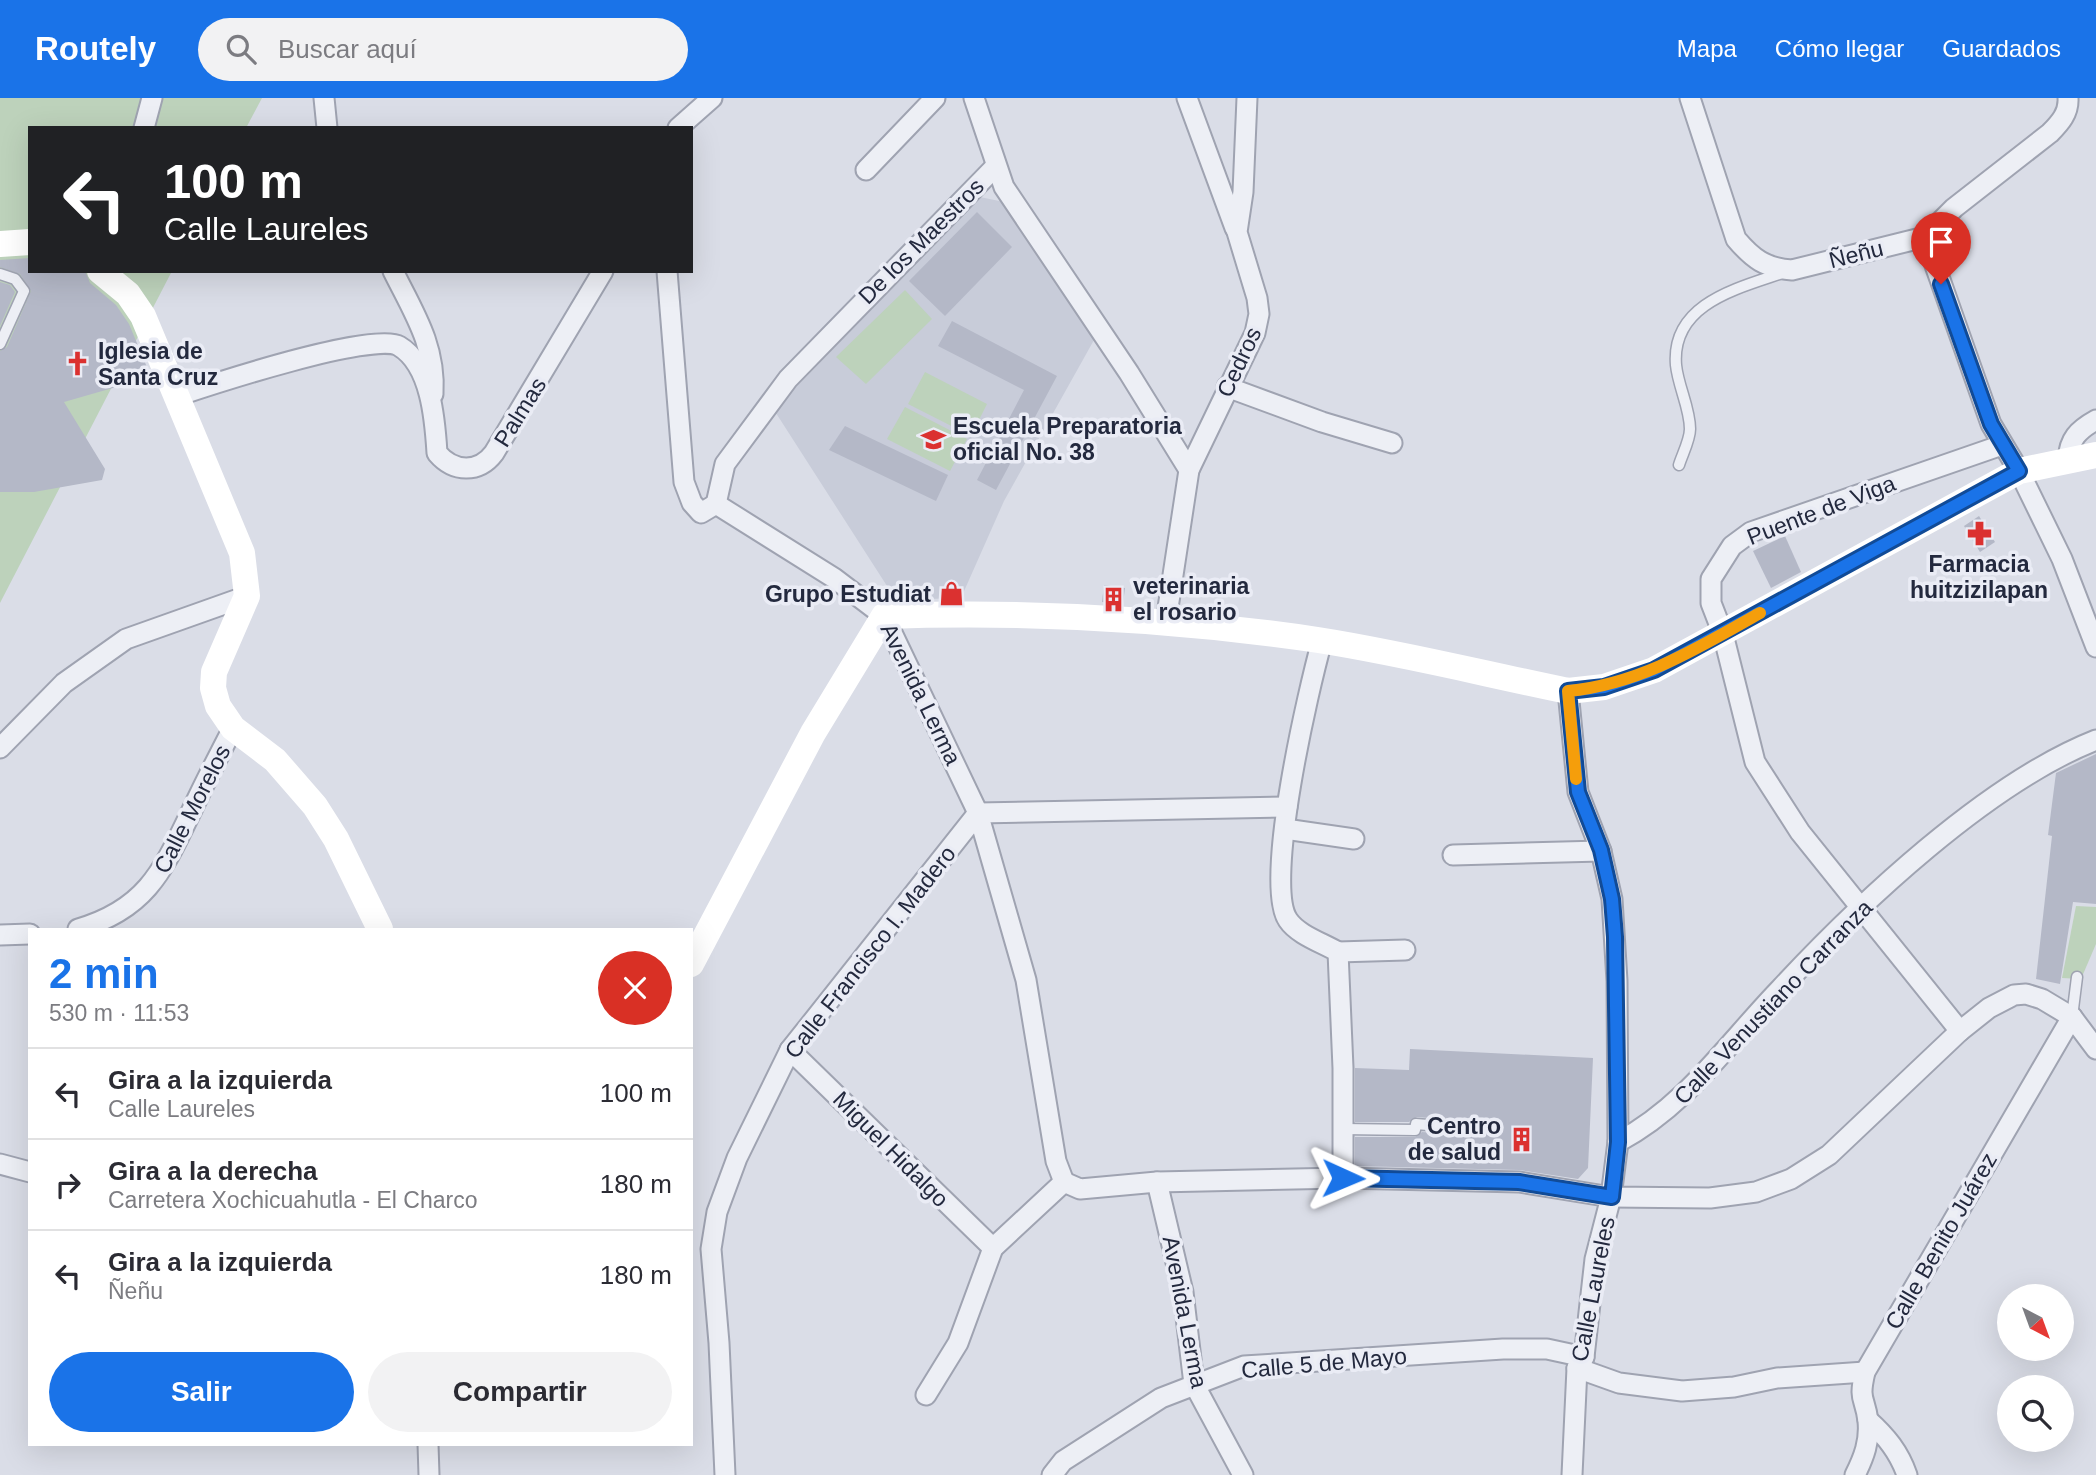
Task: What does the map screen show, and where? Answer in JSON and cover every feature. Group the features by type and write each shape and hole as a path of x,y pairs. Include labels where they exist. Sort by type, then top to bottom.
{"main road":[{"path":"0,243 28,242"},
{"path":"102,273 128,294 143,316 242,553 247,596 214,672 218,706 233,727 275,760 315,806 337,839 380,928"},
{"path":"693,960 813,733 884,616 975,613 1166,621 1322,641 1568,691 1604,687 1629,680 1723,634 2019,471 2096,455"}],"street":[{"path":"145,126 152,98"},
{"path":"324,98 327,126"},
{"path":"680,126 712,98"},
{"path":"866,170 936,98"},
{"path":"974,98 995,167"},
{"path":"1187,98 1237,232"},
{"name":"Cedros","path":"1166,621 1189,470 1255,333 1259,314 1257,298 1237,232 1243,192 1247,98"},
{"name":"Ñeñu","path":"1690,98 1735,239 1751,257 1770,269 1792,270 1925,237"},
{"path":"2068,98 2069,107 2062,121 2050,133 1954,208 1925,237 1991,424 2019,471 2062,559 2096,647"},
{"name":"De los Maestros","path":"716,504 725,464 788,379 995,167 1003,187 1122,362 1189,470"},
{"path":"0,243 28,234"},
{"name":"Palmas","path":"394,273 429,344 433,360 432,408 437,453 449,465 467,468 485,465 552,361 602,273"},
{"name":"Avenida Lerma","path":"667,273 684,482 692,503 701,513 716,504 834,578 884,616 978,813 1016,937 1056,1161 1065,1182"},
{"name":"Palmas","path":"177,396 282,363 372,344 391,343 401,347 415,361 432,408"},
{"path":"1227,387 1322,422 1392,443"},
{"path":"2068,460 2069,446 2074,436 2096,420"},
{"name":"Puente de Viga","path":"1960,1031 1859,910 1800,832 1755,762 1723,634 1711,603 1711,579 1732,546 1751,532 2002,445"},
{"path":"0,748 64,683 88,663 126,639 247,596"},
{"path":"1322,641 1304,709 1287,807 1284,911 1289,921 1300,931 1338,952 1405,950"},
{"name":"Calle Laureles","path":"1568,691 1578,792 1601,850 1612,899 1618,1142 1612,1197 1595,1259 1581,1362 1572,1475"},
{"name":"Calle Morelos","path":"82,928 107,921 136,902 156,880 233,727"},
{"name":"Calle Venustiano Carranza","path":"1618,1142 1672,1107 1780,988 1859,910 1932,846 2021,779 2061,754 2096,740"},
{"path":"978,813 1287,807"},
{"name":"Calle Francisco I. Madero","path":"725,1475 719,1343 711,1249 717,1212 737,1158 790,1050 978,813"},
{"path":"1285,829 1354,839"},
{"path":"1453,855 1601,850"},
{"path":"0,935 28,934"},
{"path":"1338,952 1343,1178"},
{"path":"926,1395 958,1343 993,1248 1065,1182 1080,1189 1157,1182 1343,1178 1519,1182 1612,1197 1710,1198 1756,1192 1791,1179 1829,1155 1960,1031 1989,1008 2014,995 2026,994 2042,999 2071,1017 2093,1045"},
{"name":"Calle Benito Juárez","path":"1855,1475 1867,1450 1868,1420 1860,1395 1865,1373 2071,1017"},
{"path":"2093,1045 2096,1022"},
{"name":"Miguel Hidalgo","path":"790,1050 993,1248"},
{"path":"0,1164 28,1171"},
{"name":"Avenida Lerma","path":"1157,1182 1183,1292 1194,1384 1242,1475"},
{"name":"Calle 5 de Mayo","path":"1052,1475 1063,1461 1161,1398 1244,1366 1503,1349 1547,1349 1581,1362 1619,1383 1682,1391 1734,1387 1777,1378 1865,1373"},
{"path":"1868,1420 1885,1435 1907,1475"},
{"path":"428,1446 429,1475"}],"lane":[{"path":"1679,465 1690,430 1676,366 1677,340 1695,312 1716,296 1792,270"},
{"path":"0,274 15,279 24,291 0,344"},
{"path":"2071,1017 2077,977"},
{"path":"1343,1129 1415,1130 1416,1124 1463,1128"}],"shaded area":[{"path":"980,197 1004,202 1094,340 1004,501 961,598 896,600 774,410"}],"green space":[{"path":"0,98 262,98 247,126 28,126 28,273 171,273 0,603"},
{"path":"905,290 932,319 866,384 836,357"},
{"path":"925,372 987,404 971,436 908,404"},
{"path":"905,407 967,439 950,471 887,439"},
{"path":"2076,906 2096,907 2096,944 2081,979 2062,978"}],"building":[{"path":"977,212 1012,247 945,316 909,281"},
{"name":"Iglesia de Santa Cruz","path":"28,258 28,273 86,273 90,283 116,305 129,324 151,377 64,402 105,469 102,480 34,492 0,492 0,351 7,347 31,291 20,274 0,267 0,260"},
{"path":"0,282 10,285 15,292 0,326"},
{"path":"952,321 1057,376 996,490 977,480 1024,390 938,346"},
{"path":"845,426 948,475 936,501 829,450"},
{"name":"Farmacia huitzizilapan","path":"1979,516 1995,542 1980,552 1964,526"},
{"path":"1785,536 1801,572 1771,588 1753,551"},
{"name":"veterinaria el rosario","path":"1104,585 1125,588 1123,604 1102,602"},
{"path":"2096,754 2096,904 2073,902 2060,984 2036,979 2052,836 2048,835 2056,773"},
{"path":"1410,1049 1593,1058 1588,1168 1578,1179 1519,1170 1355,1166 1355,1137 1415,1137 1422,1132 1462,1135 1469,1132 1469,1124 1464,1121 1417,1117 1409,1122 1355,1122 1355,1068 1409,1070"}],"slow traffic":[{"path":"1576,779 1568,691 1604,687 1654,670 1760,613"}],"place":[{"name":"Iglesia de Santa Cruz","path":"78,364"},
{"name":"Escuela Preparatoria oficial No. 38","path":"933,439"},
{"name":"Farmacia huitzizilapan","path":"1979,534"},
{"name":"Grupo Estudiat","path":"951,594"},
{"name":"veterinaria el rosario","path":"1113,599"},
{"name":"Centro de salud","path":"1521,1139"}],"route":[{"path":"1343,1178 1519,1182 1612,1197 1618,1142 1617,981 1612,899 1601,850 1578,792 1572,755 1568,691 1604,687 1654,670 2019,471 1991,424 1941,284"}]}
